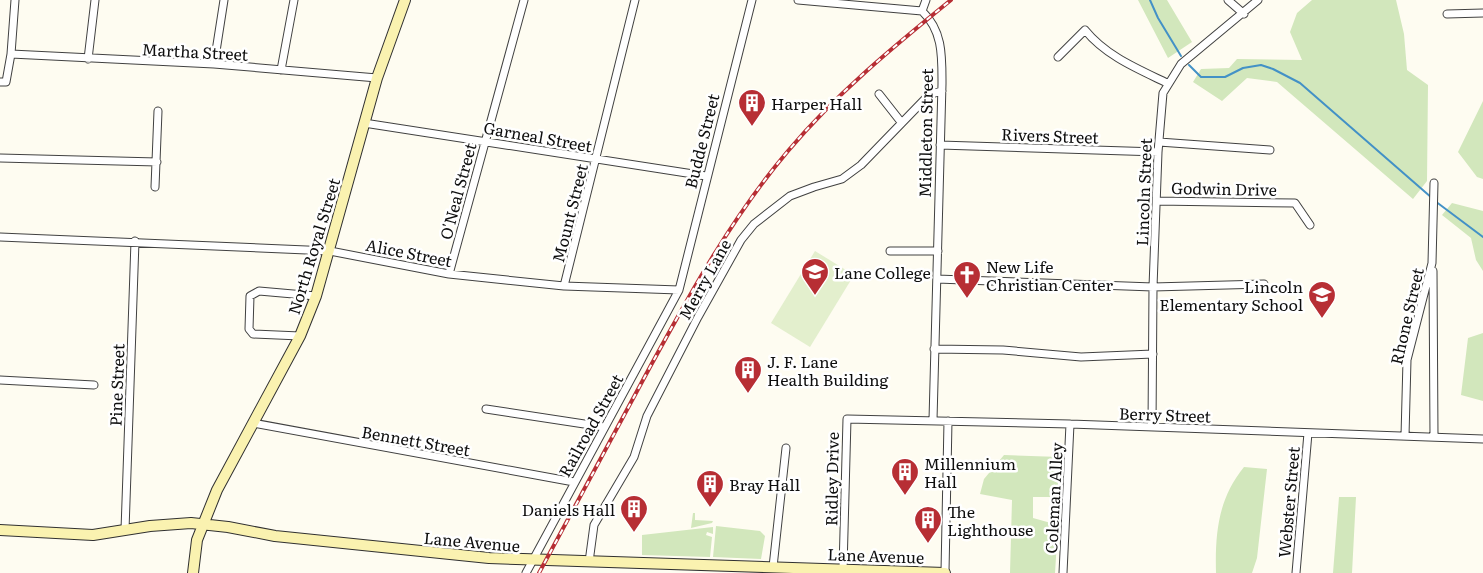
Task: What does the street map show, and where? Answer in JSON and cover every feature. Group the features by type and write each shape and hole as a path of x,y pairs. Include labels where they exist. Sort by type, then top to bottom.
{"street":[{"path":"3,82 11,54 15,0"},
{"path":"88,59 96,0"},
{"path":"214,64 224,0"},
{"path":"281,70 294,0"},
{"name":"North Royal Street","path":"193,573 197,540 216,490 300,336 316,296 377,78 405,0"},
{"name":"O'Neal Street","path":"448,274 524,0"},
{"name":"Mount Street","path":"564,286 635,0"},
{"name":"Budde Street","path":"679,290 706,176 752,0"},
{"path":"798,0 922,11 926,0"},
{"path":"1228,0 1244,14"},
{"name":"Lincoln Street","path":"1152,427 1153,286 1162,92 1181,64 1244,14 1258,0"},
{"name":"Middleton Street","path":"922,11 930,19 940,43 942,91 934,349 934,420"},
{"path":"1447,14 1483,13"},
{"path":"1058,57 1085,30 1095,42 1131,66 1167,83"},
{"name":"Martha Street","path":"11,54 214,64 377,78"},
{"name":"Merry Lane","path":"589,562 594,525 634,456 647,416 741,240 754,224 790,196 814,187 842,180 861,164 925,98 942,91"},
{"path":"879,94 901,122"},
{"path":"155,187 158,111"},
{"name":"Garneal Street","path":"364,123 485,140 596,160 706,176"},
{"path":"1159,142 1270,150"},
{"name":"Rivers Street","path":"940,145 1158,152"},
{"path":"0,158 157,162"},
{"name":"Rhone Street","path":"1434,183 1432,263 1434,437"},
{"name":"Godwin Drive","path":"1157,201 1295,204 1310,225"},
{"name":"Alice Street","path":"0,237 135,241 330,251 448,274 564,286 679,290"},
{"name":"Pine Street","path":"125,530 135,241"},
{"path":"890,251 938,251"},
{"name":"Rhone Street","path":"1404,436 1407,360 1432,263"},
{"path":"937,279 1153,286 1264,284"},
{"name":"Railroad Street","path":"526,573 679,290"},
{"path":"300,336 253,334 249,328 250,296 259,291 316,296"},
{"path":"934,349 1003,350 1081,357 1152,354"},
{"path":"0,380 94,385"},
{"path":"486,409 604,427"},
{"name":"Berry Street","path":"846,419 1070,424 1483,439"},
{"name":"Ridley Drive","path":"843,569 846,419"},
{"path":"945,572 948,421"},
{"name":"Bennett Street","path":"253,423 574,482"},
{"name":"Coleman Alley","path":"1063,573 1070,424"},
{"name":"Webster Street","path":"1296,573 1308,433"},
{"path":"773,567 786,448"},
{"name":"Lane Avenue","path":"0,530 93,534 170,524 203,524 275,536 474,557 589,562 683,569 773,567 945,572"}],"green space":[{"path":"1138,0 1167,0 1192,42 1168,58"},
{"path":"1312,0 1396,0 1404,34 1407,70 1428,85 1427,181 1413,199 1277,82 1247,78 1222,101 1193,82 1201,69 1229,68 1237,59 1302,60 1290,32 1297,13"},
{"path":"1483,101 1483,179 1477,177 1458,152"},
{"path":"1452,203 1483,211 1483,271 1476,260 1471,238 1442,215"},
{"path":"815,251 854,275 810,347 771,323"},
{"path":"1483,333 1483,401 1461,395 1468,338"},
{"path":"1004,455 1060,457 1058,497 1033,497 1033,518 1058,525 1055,573 1010,573 1012,500 980,494 984,479"},
{"path":"1244,467 1267,469 1257,558 1252,573 1216,573 1216,544 1223,504 1235,479"},
{"path":"1339,497 1356,497 1352,573 1333,573"},
{"path":"693,513 695,513 695,520 713,521 712,523 691,528"},
{"path":"716,526 760,531 765,536 761,559 713,557"},
{"path":"713,527 713,534 707,532 706,535 712,537 710,557 642,555 642,535"}],"waterway":[{"path":"1150,0 1158,18 1181,56"},
{"path":"1189,65 1201,77 1225,77 1243,68 1261,65 1300,83 1432,198"},
{"path":"1435,201 1483,237"}],"railway":[{"path":"539,573 681,311 713,256 749,202 806,130 887,53 951,0"}],"place":[{"name":"Harper Hall","path":"752,127"},
{"name":"Lane College","path":"815,296"},
{"name":"New Life Christian Center","path":"967,299"},
{"name":"Lincoln Elementary School","path":"1322,319"},
{"name":"J. F. Lane Health Building","path":"748,394"},
{"name":"Millennium Hall","path":"905,496"},
{"name":"Bray Hall","path":"710,508"},
{"name":"Daniels Hall","path":"634,533"},
{"name":"The Lighthouse","path":"928,544"}]}
